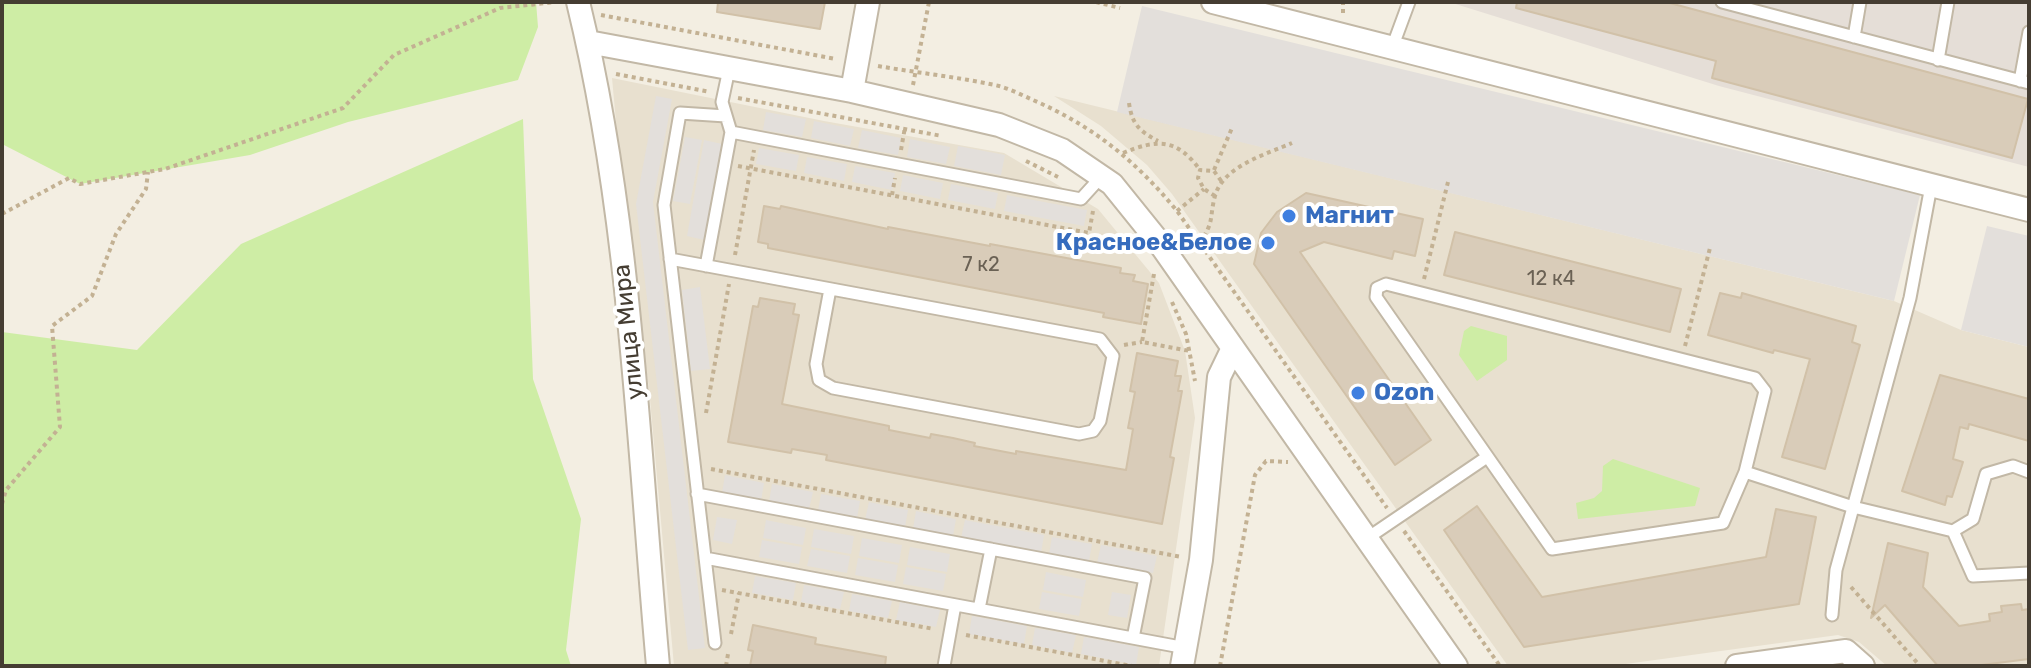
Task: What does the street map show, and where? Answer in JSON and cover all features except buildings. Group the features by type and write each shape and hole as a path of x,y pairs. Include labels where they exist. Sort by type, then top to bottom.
{"street":[{"path":"852,91 868,2"},
{"path":"1213,2 2029,210"},
{"name":"улица Мира","path":"579,7 594,75 630,317 658,666"},
{"path":"588,42 852,91 999,125 1062,150 1112,184 1158,241 1456,666"},
{"path":"1184,657 1201,560 1219,377 1233,348"},
{"path":"1737,666 1846,651 1863,666"}],"lane":[{"path":"1392,48 1409,2"},
{"path":"1722,2 2025,82 2029,32"},
{"path":"1771,15 1773,2"},
{"path":"1854,37 1860,2"},
{"path":"1938,60 1948,2"},
{"path":"706,266 731,132 722,102 729,69"},
{"path":"715,643 664,205 680,113 726,116"},
{"path":"731,132 1081,199 1101,177"},
{"path":"1832,615 1836,570 1910,298 1931,186"},
{"path":"670,259 1100,339 1113,356 1100,421 1093,431 1079,434 833,388 819,380 816,364 830,289"},
{"path":"1386,284 1420,293 1755,378 1765,391 1745,472 1723,523 1552,549 1376,297 1377,288 1386,284"},
{"path":"1366,539 1487,457"},
{"path":"1745,472 1853,507 1953,531 1973,519 1986,474 2013,466 2029,472"},
{"path":"697,494 1145,578 1133,638"},
{"path":"1953,531 1973,576 2029,573"},
{"path":"979,609 991,549"},
{"path":"705,558 1133,638 1184,657"},
{"path":"944,666 955,605"}],"path":[{"path":"2,214 69,178 80,184 165,169 343,108 394,55 500,8 559,2"},
{"path":"911,95 929,2"},
{"path":"1096,2 1120,8"},
{"path":"579,7 840,60"},
{"path":"594,75 609,73 951,138"},
{"path":"1129,103 1132,121 1142,133 1175,146 1190,156 1200,170 1198,178 1204,189 1215,196"},
{"path":"1214,171 1232,128"},
{"path":"704,421 756,137"},
{"path":"1122,153 1160,142"},
{"path":"1199,243 1209,230 1215,196 1222,182 1251,162 1292,143"},
{"path":"725,163 1089,233 1096,205 1068,182 1026,161"},
{"path":"1200,170 1214,171 1222,182"},
{"path":"2,504 6,490 60,427 52,326 92,296 116,234 146,189 148,172"},
{"path":"1420,293 1448,182"},
{"path":"1177,211 1204,189"},
{"path":"1682,360 1710,248"},
{"path":"1164,282 1155,270 1142,342 1190,351"},
{"path":"1169,295 1186,334 1198,394"},
{"path":"1220,666 1255,475 1266,461 1288,462 1296,474"},
{"path":"694,465 1201,560"},
{"path":"1836,570 1920,666"},
{"path":"708,587 1132,666"},
{"path":"731,637 739,593"},
{"path":"726,666 728,651"}],"shaded area":[{"path":"1449,2 2029,2 2029,167 1719,86"},
{"path":"1142,6 1920,195 1894,301 1117,112"},
{"path":"612,78 1004,153 1098,209 1159,283 1185,351 1195,418 1159,666 674,666 649,388 627,241"},
{"path":"656,96 672,99 653,202 705,648 688,650 636,204"},
{"path":"1054,96 1894,301 1961,330 2029,347 2029,666 1887,666 1859,642 1838,635 1611,666 1508,666 1172,194 1147,165 1101,126"},
{"path":"766,112 806,119 802,137 763,130"},
{"path":"814,121 854,129 850,146 811,138"},
{"path":"862,130 901,138 898,155 858,148"},
{"path":"685,137 702,140 690,204 673,201"},
{"path":"910,139 950,147 946,164 907,157"},
{"path":"704,140 722,144 704,240 687,236"},
{"path":"958,146 1005,155 1001,175 954,166"},
{"path":"759,148 799,155 796,171 756,164"},
{"path":"807,157 847,164 844,181 804,173"},
{"path":"855,166 895,173 892,190 852,182"},
{"path":"903,175 943,183 940,199 900,191"},
{"path":"951,184 998,193 995,209 948,200"},
{"path":"1007,195 1087,210 1084,226 1004,211"},
{"path":"1987,226 2029,236 2029,347 1961,330"},
{"path":"700,287 710,369 691,371 682,290"},
{"path":"725,475 764,483 761,501 722,493"},
{"path":"772,484 813,492 809,509 769,502"},
{"path":"821,494 860,501 857,518 818,511"},
{"path":"869,502 908,510 905,527 865,520"},
{"path":"916,511 956,519 953,536 913,529"},
{"path":"717,517 737,520 732,544 713,540"},
{"path":"766,520 806,528 803,545 763,538"},
{"path":"965,520 1044,535 1041,553 961,538"},
{"path":"814,529 854,536 851,554 811,547"},
{"path":"1052,537 1092,544 1089,561 1049,554"},
{"path":"862,538 902,545 899,563 859,556"},
{"path":"762,540 802,547 799,564 759,557"},
{"path":"1101,545 1157,556 1153,573 1097,563"},
{"path":"910,547 950,554 947,572 907,565"},
{"path":"811,549 850,556 847,573 807,566"},
{"path":"858,558 898,565 895,582 855,575"},
{"path":"906,567 946,574 943,591 903,584"},
{"path":"1046,572 1086,580 1083,597 1043,590"},
{"path":"755,576 796,583 793,600 752,593"},
{"path":"804,585 844,592 840,609 801,602"},
{"path":"1042,592 1082,599 1079,616 1039,609"},
{"path":"1112,592 1131,595 1127,618 1108,615"},
{"path":"852,594 892,601 888,618 849,611"},
{"path":"900,602 940,610 936,627 896,620"},
{"path":"972,616 1027,626 1024,644 969,634"},
{"path":"1035,628 1076,635 1072,653 1032,645"},
{"path":"1084,637 1139,647 1136,665 1081,654"}],"green space":[{"path":"2,2 536,2 538,27 518,80 348,122 250,155 80,184 2,144"},
{"path":"523,119 533,379 581,519 566,650 571,666 2,666 2,332 137,350 241,244"},
{"path":"1471,326 1507,336 1507,360 1477,381 1459,355 1464,331"},
{"path":"1613,459 1700,488 1695,506 1578,519 1576,503 1594,498 1602,491 1603,466"}],"place":[{"name":"Магнит","path":"1289,216"},
{"name":"Красное&Белое","path":"1268,243"},
{"name":"Ozon","path":"1358,393"}]}
